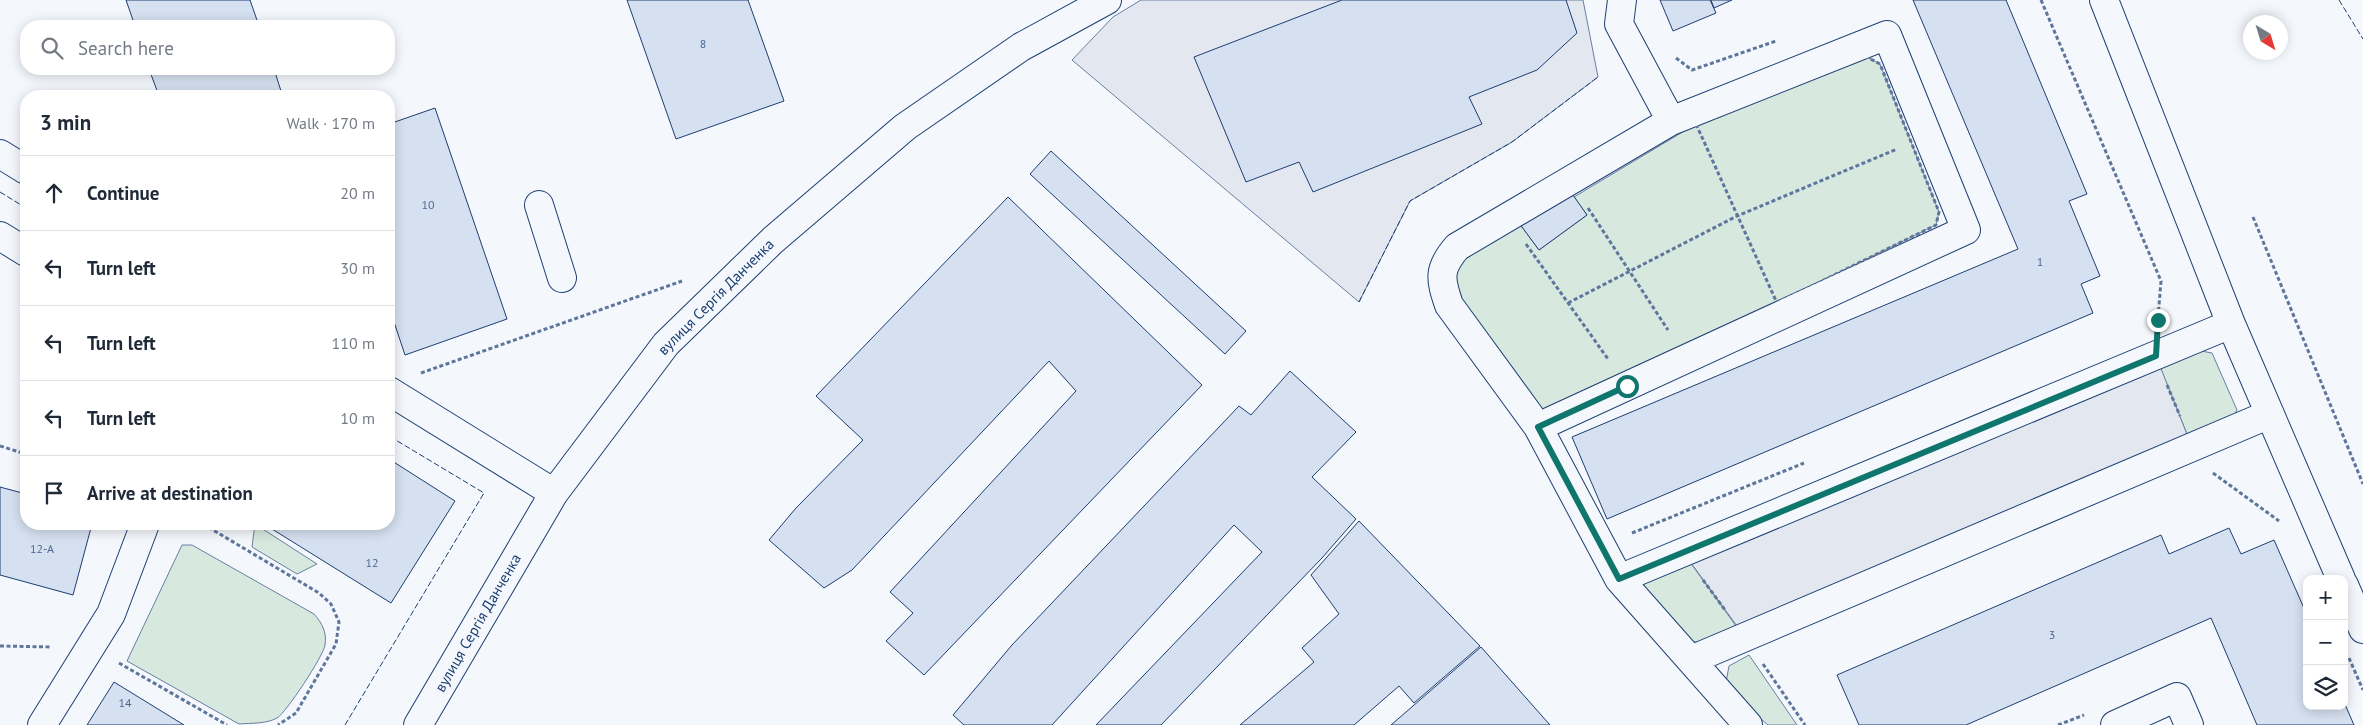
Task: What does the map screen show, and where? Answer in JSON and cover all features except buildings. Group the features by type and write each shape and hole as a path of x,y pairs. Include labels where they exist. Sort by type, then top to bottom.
{"street":[{"name":"вулиця Сергія Данченка","path":"418,725 554,493 666,344 773,240 905,126 1021,47 1107,0"},
{"path":"1622,0 1619,24 1671,121"},
{"path":"2104,0 2232,324 2339,575"},
{"path":"1538,427 1966,230 1887,35 1671,121 1457,247 1445,262 1442,284 1449,305 1538,427 1619,579 1748,725"},
{"path":"0,154 20,166"},
{"path":"539,205 562,278"},
{"path":"0,236 20,248"},
{"path":"1619,579 2232,324"},
{"path":"395,395 554,493"},
{"path":"1691,660 2270,414"},
{"path":"42,725 111,614 143,530"},
{"path":"2348,594 2363,629"},
{"path":"2115,725 2177,697 2189,725"}],"path":[{"path":"2041,0 2161,281 2156,356"},
{"path":"1865,56 1880,64 1939,212 1936,226 1777,303 1737,216 1696,124 1865,56"},
{"path":"1568,303 1737,216 1912,142"},
{"path":"1569,180 1686,358"},
{"path":"1507,217 1627,386"},
{"path":"2253,217 2363,484"},
{"path":"416,375 688,279"},
{"path":"0,446 20,452"},
{"path":"2210,471 2280,522"},
{"path":"213,530 319,593 331,604 339,622 336,644 296,713 278,725"},
{"path":"1683,552 1805,725"},
{"path":"0,646 91,647 227,725"},
{"path":"2348,655 2363,690"},
{"path":"1762,663 1772,659"}],"shaded area":[{"path":"1141,0 1583,0 1598,77 1512,142 1410,201 1359,302 1072,60 1113,17"},
{"path":"1865,56 1880,64 1939,212 1936,225 1777,303 1545,411 1534,410 1455,303 1451,268 1461,253 1519,223 1539,250 1587,215 1574,197 1696,124"},
{"path":"2196,350 2212,353 2237,410 2232,419 2189,439 2158,362"},
{"path":"2156,356 2192,447 1745,637 1683,552"},
{"path":"254,530 264,530 317,564 297,574 252,547"},
{"path":"182,545 192,545 314,614 322,624 325,632 323,651 296,695 277,718 263,722 239,724 127,661"},
{"path":"1687,558 1736,626 1703,642 1686,642 1640,590 1645,579"},
{"path":"1749,655 1797,725 1768,725 1732,694 1726,682 1729,666"}],"fence":[{"path":"2339,0 2363,39"},
{"path":"1359,302 1410,201 1512,142 1598,77"},
{"path":"0,192 20,204"},
{"path":"345,725 484,493 395,440"}],"route":[{"path":"1627,386 1538,427 1619,579 2156,356 2158,320"}]}
